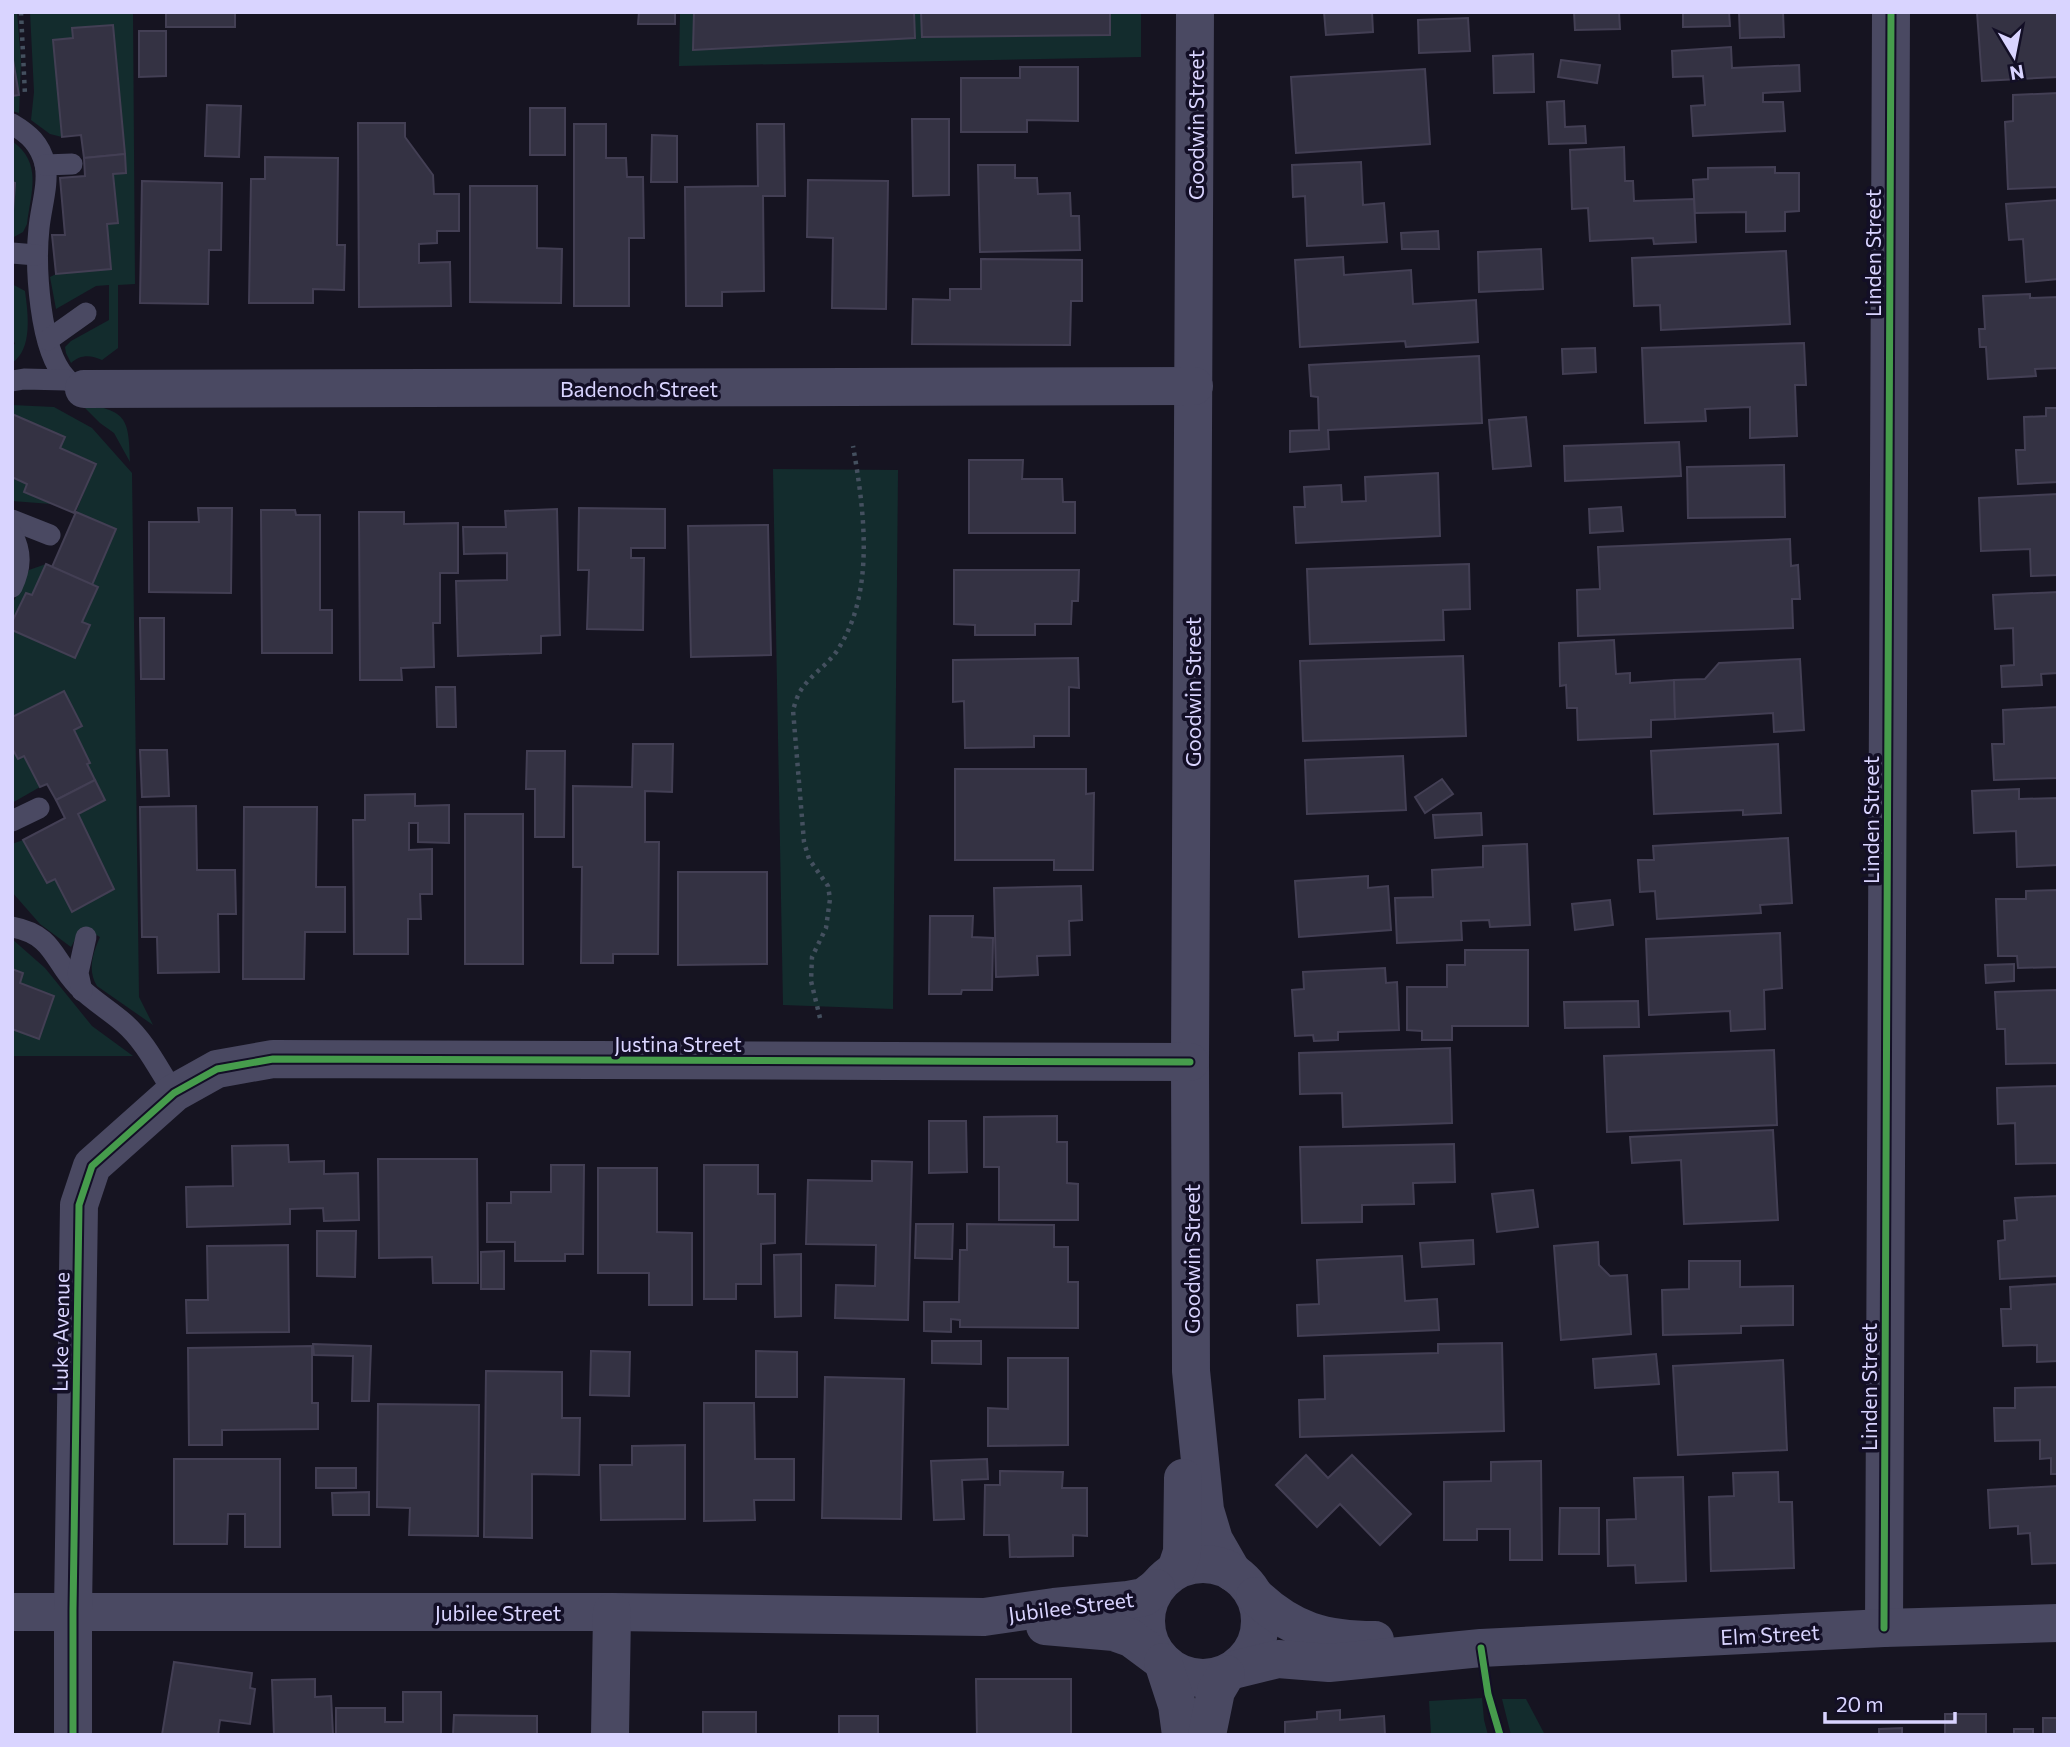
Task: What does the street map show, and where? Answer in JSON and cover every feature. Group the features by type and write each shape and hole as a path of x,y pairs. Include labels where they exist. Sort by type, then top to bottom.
{"street":[{"name":"Goodwin Street","path":"1166,1579 1182,1552 1182,1479 1191,1371 1195,12"},
{"name":"Linden Street","path":"1884,1628 1891,12"},
{"name":"Badenoch Street","path":"75,384 1194,386"},
{"name":"Justina Street","path":"174,1093 217,1069 273,1059 1190,1062"},
{"name":"Luke Avenue","path":"74,1735 72,1611 79,1205 92,1166 174,1093"},
{"name":"Goodwin Street","path":"1191,1371 1205,1510 1214,1540 1244,1584"},
{"path":"1181,1735 1177,1705 1161,1660 1148,1640 1145,1619 1149,1599 1166,1579 1187,1566 1207,1563 1244,1584 1261,1624 1256,1644 1245,1660 1229,1672 1216,1690 1207,1735"},
{"name":"Jubilee Street","path":"984,1617 1054,1606 1144,1597 1166,1579"},
{"name":"Elm Street","path":"1244,1584 1280,1618 1309,1632 1330,1638 1456,1642 1481,1648"},
{"name":"Jubilee Street","path":"12,1612 612,1612 984,1617 1114,1632 1130,1638 1161,1660"},
{"path":"610,1735 612,1612"},
{"name":"Elm Street","path":"1229,1672 1278,1659 1329,1663 1481,1648 1884,1628 2058,1623"},
{"path":"1161,1660 1173,1671 1192,1678 1210,1678 1229,1672"}],"lane":[{"path":"19,129 36,140 45,165 36,255 38,287 55,363 75,384"},
{"path":"45,165 72,164"},
{"path":"12,253 36,255"},
{"path":"48,340 86,313"},
{"path":"12,382 24,379 75,384"},
{"path":"12,520 50,535"},
{"path":"12,534 18,545 21,561 12,586"},
{"path":"12,821 39,808"},
{"path":"12,927 22,929 46,942 82,991 125,1024 144,1046 174,1093"},
{"path":"82,991 78,973 86,937"}],"path":[{"path":"19,129 21,12"},
{"path":"820,1018 811,981 812,957 826,928 830,899 828,886 809,859 804,842 793,710 800,691 839,650 850,630 857,600 863,563 864,519 853,446"}],"green space":[{"path":"12,12 17,12 21,62 19,113 12,111 12,96 19,94 12,54"},
{"path":"30,12 133,12 135,284 118,285 118,348 102,360 86,356 71,363 65,347 109,320 109,285 96,286 56,309 50,277 56,274 111,269 107,224 117,223 113,174 126,172 113,25 72,28 73,38 53,40 62,137 50,134 31,120 34,92"},
{"path":"680,12 694,12 694,50 915,38 914,12 921,12 922,37 1110,35 1110,12 1141,12 1141,57 679,66"},
{"path":"12,141 28,159 33,179 27,224 23,232 12,238 15,183 12,182"},
{"path":"12,284 25,291 28,330 23,349 12,363 12,345 15,344 12,337"},
{"path":"80,403 107,409 122,418 128,434 130,462 114,433"},
{"path":"12,405 54,407 92,428 132,473 139,997 153,1025 97,986 92,968 93,955 100,937 82,927 71,947 40,924 12,892 12,844 23,840 47,883 55,879 72,912 114,889 78,814 87,764 74,730 81,726 64,691 12,717 12,630 75,658 90,626 82,622 92,585 116,530 76,512 96,463 60,448 64,437 12,414"},
{"path":"773,469 898,470 893,1009 783,1005"},
{"path":"12,477 27,484 24,492 51,504 12,501"},
{"path":"46,564 32,595 26,593 12,622 12,605 29,570"},
{"path":"12,748 24,756 40,787 12,803"},
{"path":"12,939 45,968 92,1026 133,1056 12,1056 12,1029 39,1038 54,996 20,983 23,973 12,969"},
{"path":"1482,1698 1488,1735 1431,1734 1429,1701"},
{"path":"1502,1699 1526,1699 1545,1735 1511,1735"}],"building":[{"path":"166,12 235,12 235,27 166,27"},
{"path":"639,12 675,12 675,24 638,24"},
{"path":"694,12 914,12 915,38 693,50"},
{"path":"921,12 1110,12 1110,35 922,37"},
{"path":"1324,12 1372,12 1373,32 1326,35"},
{"path":"1574,12 1619,12 1620,29 1575,30"},
{"path":"1683,12 1729,12 1730,26 1683,27"},
{"path":"1739,12 1783,12 1784,37 1740,38"},
{"path":"1977,12 2058,12 2058,77 1982,81"},
{"path":"1468,18 1470,51 1419,53 1418,20"},
{"path":"113,25 125,154 84,158 81,135 62,137 53,40 73,38 72,28"},
{"path":"139,31 166,31 166,76 139,77"},
{"path":"1731,47 1732,68 1799,65 1800,91 1763,93 1763,102 1783,102 1785,131 1693,136 1691,106 1705,105 1703,76 1673,77 1672,51"},
{"path":"12,54 19,95 12,96"},
{"path":"1533,54 1534,92 1494,93 1493,56"},
{"path":"1561,60 1600,65 1597,83 1558,77"},
{"path":"1020,67 1078,67 1078,121 1027,120 1027,132 961,132 961,78 1020,78"},
{"path":"1425,69 1430,144 1296,153 1291,77"},
{"path":"2058,93 2058,187 2008,189 2005,122 2013,121 2013,95"},
{"path":"1564,101 1565,127 1585,126 1586,143 1549,144 1547,102"},
{"path":"207,105 241,106 239,157 205,156"},
{"path":"530,108 565,108 565,155 530,155"},
{"path":"912,119 949,119 949,195 913,196"},
{"path":"358,123 405,123 405,137 433,175 434,194 459,194 459,231 437,231 437,243 419,244 419,263 450,262 451,306 359,307"},
{"path":"574,124 606,124 606,158 626,158 627,177 643,177 644,238 629,238 629,306 574,306"},
{"path":"757,124 784,124 785,196 763,196 764,291 722,292 722,306 686,306 685,187 758,186"},
{"path":"652,135 677,136 677,182 651,182"},
{"path":"1624,147 1625,181 1633,181 1634,201 1694,199 1696,242 1654,244 1653,238 1590,241 1588,208 1572,209 1570,150"},
{"path":"125,154 126,173 113,174 118,223 107,224 111,269 56,274 52,235 65,235 60,178 85,176 84,158"},
{"path":"265,157 338,158 337,245 345,245 344,290 313,289 313,303 249,303 251,179 265,179"},
{"path":"1361,162 1363,205 1384,203 1387,242 1307,246 1305,196 1293,197 1292,165"},
{"path":"978,165 1015,165 1015,178 1037,178 1038,194 1070,193 1071,216 1079,216 1080,250 980,252"},
{"path":"1775,167 1775,173 1799,173 1799,211 1785,212 1785,231 1746,232 1746,212 1695,213 1693,180 1708,179 1708,168"},
{"path":"808,180 888,181 886,309 832,308 833,238 807,237"},
{"path":"142,181 222,183 221,250 209,250 208,304 140,303"},
{"path":"12,182 15,183 12,225"},
{"path":"470,186 537,186 537,248 562,249 561,303 470,302"},
{"path":"2058,200 2058,279 2026,282 2023,239 2009,240 2006,204"},
{"path":"1438,231 1439,249 1402,249 1401,233"},
{"path":"1541,249 1543,289 1479,292 1478,252"},
{"path":"1786,251 1790,324 1661,330 1660,305 1634,306 1632,258"},
{"path":"1343,257 1344,275 1411,270 1413,304 1476,300 1478,342 1406,347 1405,341 1300,347 1295,260"},
{"path":"981,259 1082,260 1082,301 1071,301 1070,345 912,344 913,299 950,300 950,289 981,289"},
{"path":"2030,294 2030,298 2058,297 2058,368 2035,369 2036,376 1988,379 1986,347 1980,347 1979,329 1985,329 1983,296"},
{"path":"1804,343 1806,385 1795,385 1797,436 1750,438 1750,407 1705,409 1706,421 1645,423 1642,348"},
{"path":"1595,348 1596,372 1563,374 1562,349"},
{"path":"1479,356 1482,423 1328,430 1329,449 1290,452 1290,431 1319,430 1318,397 1311,396 1309,365"},
{"path":"2046,408 2058,408 2058,482 2018,484 2016,450 2025,450 2024,417 2046,416"},
{"path":"12,414 65,437 60,448 96,464 74,513 24,492 27,484 12,477"},
{"path":"1526,417 1531,466 1493,469 1489,420"},
{"path":"1679,442 1681,476 1565,481 1564,446"},
{"path":"969,460 1023,460 1022,479 1062,479 1063,502 1075,502 1075,533 969,533"},
{"path":"1784,465 1785,517 1688,518 1687,467"},
{"path":"1438,473 1440,536 1296,543 1294,507 1305,507 1304,487 1341,485 1342,502 1366,501 1365,477"},
{"path":"2058,494 2058,575 2031,576 2030,549 1981,551 1979,498"},
{"path":"1621,507 1623,531 1590,533 1589,509"},
{"path":"198,508 232,508 231,593 149,592 149,522 199,522"},
{"path":"579,508 665,509 665,548 631,548 631,558 644,558 643,630 587,629 589,570 578,570"},
{"path":"557,509 560,635 541,636 541,653 458,656 456,581 507,580 507,553 464,554 463,527 506,527 505,511"},
{"path":"261,510 295,510 296,515 320,515 320,610 332,610 332,653 262,653"},
{"path":"76,512 116,529 92,585 52,567"},
{"path":"359,512 404,512 404,524 458,523 458,573 440,573 440,623 433,623 434,667 401,668 402,680 360,680"},
{"path":"768,525 771,655 691,657 688,526"},
{"path":"1790,539 1791,566 1798,565 1800,599 1792,599 1793,628 1578,636 1577,590 1600,589 1598,547"},
{"path":"46,564 98,587 82,622 90,625 75,658 12,630 12,622 26,593 32,595"},
{"path":"1469,564 1470,609 1443,610 1444,640 1310,644 1307,569"},
{"path":"954,570 1079,570 1078,601 1072,601 1071,624 1035,624 1035,635 975,635 975,625 954,624"},
{"path":"2058,592 2058,673 2041,674 2042,685 2002,687 2001,666 2014,665 2013,628 1995,629 1993,595"},
{"path":"140,618 164,618 164,679 141,679"},
{"path":"1614,640 1616,674 1630,673 1630,683 1674,680 1675,719 1651,720 1651,737 1578,740 1577,708 1567,708 1566,685 1560,686 1559,643"},
{"path":"1463,656 1466,736 1303,741 1300,661"},
{"path":"1078,658 1079,688 1069,687 1069,736 1034,736 1034,747 965,748 964,701 953,702 953,660"},
{"path":"1800,659 1804,730 1774,732 1773,713 1675,719 1674,680 1705,679 1719,663"},
{"path":"436,687 455,687 456,727 437,727"},
{"path":"64,691 82,726 74,730 95,780 56,800 47,784 40,787 24,756 18,759 12,748 12,717"},
{"path":"2058,707 2058,778 1994,780 1992,744 2004,744 2003,710"},
{"path":"633,744 673,744 672,792 645,791 645,842 659,842 658,954 613,954 613,963 581,963 582,867 573,867 573,786 632,787"},
{"path":"1778,744 1781,813 1743,815 1743,810 1654,814 1651,751"},
{"path":"140,750 167,750 169,796 142,797"},
{"path":"527,751 565,751 564,837 535,837 535,789 526,789"},
{"path":"1403,756 1406,810 1307,814 1305,760"},
{"path":"955,769 1086,769 1086,794 1094,793 1093,870 1054,870 1054,860 955,860"},
{"path":"1442,779 1453,794 1425,813 1415,797"},
{"path":"95,780 105,800 78,814 114,889 72,912 55,879 47,883 23,840 65,818 56,800"},
{"path":"2019,789 2019,799 2058,798 2058,865 2017,867 2016,831 1974,833 1972,791"},
{"path":"415,794 415,806 449,805 449,843 418,842 418,823 409,823 409,850 432,849 432,894 420,894 421,919 408,919 408,954 354,954 353,820 365,820 365,795"},
{"path":"196,806 197,870 235,870 236,914 218,914 219,972 158,973 157,937 142,937 140,807"},
{"path":"244,807 317,807 316,887 345,887 345,932 305,932 304,979 243,979"},
{"path":"1481,813 1482,835 1435,838 1433,815"},
{"path":"465,814 523,814 523,964 465,964"},
{"path":"1788,838 1792,903 1760,905 1761,913 1657,919 1655,891 1640,892 1638,860 1654,860 1653,846"},
{"path":"1527,844 1530,925 1490,927 1489,920 1461,921 1462,940 1397,943 1395,898 1433,897 1432,870 1483,867 1483,846"},
{"path":"678,872 767,872 767,964 678,965"},
{"path":"1368,876 1368,888 1388,886 1391,930 1299,937 1295,881"},
{"path":"1081,886 1082,920 1069,921 1070,955 1037,956 1038,975 996,977 994,888"},
{"path":"2058,890 2058,967 2018,968 2017,956 1998,956 1996,899 2026,899 2026,891"},
{"path":"1610,900 1613,925 1575,930 1572,904"},
{"path":"930,916 973,916 972,937 993,938 992,990 929,994"},
{"path":"1780,933 1782,988 1764,990 1765,1029 1731,1031 1730,1011 1649,1015 1646,939"},
{"path":"1465,950 1528,950 1528,1026 1452,1026 1452,1040 1422,1040 1422,1031 1407,1030 1407,987 1447,987 1447,965 1465,965"},
{"path":"2014,964 2014,981 1986,983 1985,965"},
{"path":"1385,968 1386,983 1397,982 1399,1030 1338,1032 1338,1040 1314,1041 1313,1035 1295,1036 1292,990 1304,989 1303,972"},
{"path":"12,969 23,973 20,983 54,996 39,1039 12,1029"},
{"path":"2058,990 2058,1063 2006,1064 2005,1029 1997,1029 1995,992"},
{"path":"1638,1001 1639,1027 1565,1028 1564,1002"},
{"path":"1450,1048 1452,1123 1343,1127 1342,1093 1300,1094 1299,1053"},
{"path":"1774,1050 1777,1125 1607,1132 1604,1056"},
{"path":"2058,1086 2058,1163 2016,1164 2015,1123 1998,1124 1997,1088"},
{"path":"1057,1116 1057,1142 1067,1142 1067,1183 1078,1184 1078,1220 999,1220 999,1167 984,1167 984,1117"},
{"path":"929,1121 966,1121 967,1172 929,1173"},
{"path":"1773,1130 1778,1220 1684,1224 1681,1160 1632,1163 1630,1137"},
{"path":"1454,1144 1455,1182 1413,1183 1414,1204 1362,1205 1362,1222 1302,1223 1300,1147"},
{"path":"288,1145 289,1162 324,1161 324,1174 358,1173 359,1220 324,1221 323,1208 290,1209 290,1224 187,1227 186,1187 233,1186 232,1146"},
{"path":"378,1159 477,1159 478,1283 433,1283 432,1257 379,1258"},
{"path":"872,1161 912,1162 908,1320 835,1318 836,1285 875,1286 876,1245 806,1244 808,1180 872,1181"},
{"path":"551,1165 584,1165 583,1254 565,1254 565,1261 515,1261 515,1242 487,1242 487,1203 511,1203 511,1192 551,1192"},
{"path":"704,1165 758,1165 758,1194 775,1194 775,1243 761,1244 761,1284 736,1284 736,1299 704,1299"},
{"path":"598,1168 657,1168 657,1232 692,1233 692,1305 649,1305 649,1273 598,1273"},
{"path":"1533,1190 1538,1227 1497,1232 1492,1194"},
{"path":"2058,1196 2058,1276 2000,1279 1998,1241 2005,1240 2004,1221 2017,1220 2015,1198"},
{"path":"916,1224 953,1224 952,1259 915,1258"},
{"path":"967,1224 1054,1225 1054,1247 1068,1247 1068,1282 1078,1282 1078,1328 960,1327 960,1320 951,1319 951,1332 924,1331 924,1302 959,1302 960,1250 967,1250"},
{"path":"317,1231 356,1231 355,1277 317,1276"},
{"path":"1473,1240 1474,1264 1422,1267 1420,1243"},
{"path":"1598,1242 1599,1265 1610,1276 1627,1275 1631,1334 1561,1340 1554,1246"},
{"path":"288,1245 289,1332 187,1333 186,1300 208,1300 207,1246"},
{"path":"504,1251 504,1289 481,1289 481,1252"},
{"path":"801,1254 801,1316 775,1317 774,1255"},
{"path":"1402,1256 1405,1301 1437,1299 1439,1330 1298,1336 1297,1305 1319,1304 1317,1260"},
{"path":"1689,1261 1740,1261 1740,1287 1793,1286 1793,1325 1741,1326 1741,1333 1663,1335 1662,1290 1689,1289"},
{"path":"2058,1284 2058,1361 2037,1362 2037,1345 2003,1346 2001,1309 2011,1309 2010,1287"},
{"path":"932,1341 981,1341 981,1364 932,1363"},
{"path":"1502,1343 1504,1431 1300,1437 1299,1400 1325,1399 1324,1356 1438,1353 1438,1344"},
{"path":"313,1344 371,1346 369,1401 352,1401 353,1356 314,1355"},
{"path":"312,1346 312,1403 318,1403 318,1429 222,1430 222,1445 189,1445 188,1348"},
{"path":"591,1351 630,1352 629,1396 590,1395"},
{"path":"756,1351 797,1352 797,1397 756,1397"},
{"path":"1656,1354 1659,1384 1595,1388 1593,1359"},
{"path":"1008,1358 1068,1358 1068,1445 988,1446 988,1408 1008,1409"},
{"path":"1783,1360 1787,1450 1678,1455 1673,1366"},
{"path":"486,1371 562,1372 562,1418 580,1418 579,1475 532,1474 532,1538 484,1537"},
{"path":"825,1377 904,1379 901,1519 822,1518"},
{"path":"2058,1387 2058,1474 2051,1474 2051,1458 2040,1459 2040,1440 1995,1441 1994,1408 2015,1408 2015,1388"},
{"path":"704,1403 754,1403 755,1459 794,1459 794,1500 754,1500 755,1520 704,1521"},
{"path":"378,1404 479,1405 478,1536 409,1535 410,1508 377,1507"},
{"path":"685,1445 685,1519 601,1520 600,1465 632,1465 632,1446"},
{"path":"1306,1455 1328,1478 1352,1455 1411,1514 1380,1545 1340,1504 1317,1527 1276,1485"},
{"path":"174,1459 280,1459 280,1547 245,1547 245,1514 228,1514 227,1544 174,1544"},
{"path":"987,1459 988,1479 962,1480 964,1519 934,1520 931,1461"},
{"path":"1541,1461 1542,1560 1510,1560 1510,1529 1477,1529 1477,1540 1444,1540 1444,1482 1491,1481 1491,1462"},
{"path":"316,1468 356,1468 356,1488 316,1488"},
{"path":"1000,1471 1063,1472 1062,1488 1087,1488 1087,1536 1073,1535 1073,1556 1010,1557 1009,1535 984,1535 985,1485 1000,1485"},
{"path":"1778,1472 1779,1502 1792,1502 1794,1568 1711,1571 1709,1497 1734,1496 1733,1473"},
{"path":"1683,1477 1686,1581 1636,1583 1635,1565 1608,1566 1607,1520 1636,1519 1634,1478"},
{"path":"2058,1486 2058,1563 2032,1564 2030,1533 2018,1534 2018,1526 1990,1528 1988,1490"},
{"path":"369,1492 369,1515 333,1515 332,1493"},
{"path":"1560,1508 1599,1508 1599,1554 1559,1554"},
{"path":"174,1662 252,1673 250,1688 255,1689 250,1724 220,1720 218,1735 162,1735"},
{"path":"315,1679 315,1697 331,1696 333,1735 274,1735 272,1680"},
{"path":"976,1679 1071,1679 1071,1734 977,1735"},
{"path":"403,1692 441,1692 441,1735 336,1735 336,1708 385,1708 385,1722 403,1722"},
{"path":"1340,1710 1340,1720 1384,1716 1385,1735 1285,1735 1285,1722 1317,1719 1317,1712"},
{"path":"703,1712 756,1712 756,1735 703,1735"},
{"path":"1945,1714 1986,1714 1986,1735 1945,1735"},
{"path":"454,1715 537,1716 537,1735 453,1735"},
{"path":"839,1716 878,1716 878,1735 839,1735"},
{"path":"2043,1718 2058,1718 2058,1735 2043,1735"},
{"path":"1902,1728 1902,1735 1879,1735 1879,1729"},
{"path":"2014,1729 2033,1729 2033,1735 2014,1735"}],"cycle path":[{"path":"1884,1628 1891,12"},
{"path":"73,1735 79,1205 92,1166 174,1093 217,1069 273,1059 1190,1062"},
{"path":"1481,1648 1488,1694 1500,1735"}]}
